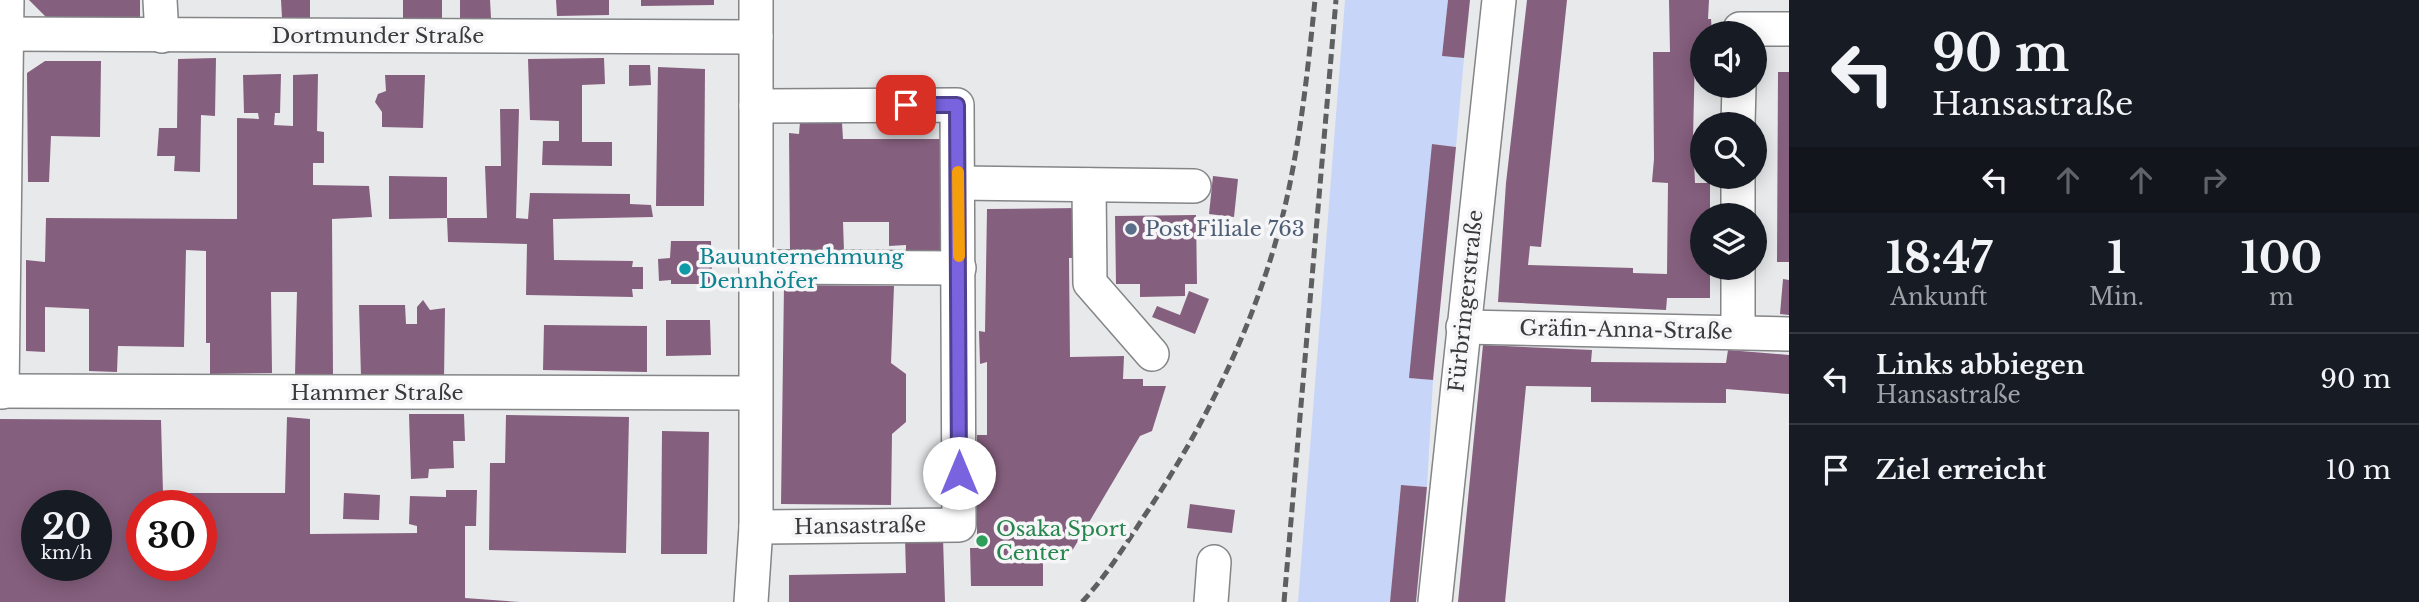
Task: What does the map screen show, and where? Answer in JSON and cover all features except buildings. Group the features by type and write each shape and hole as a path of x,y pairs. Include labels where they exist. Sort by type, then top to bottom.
{"street":[{"path":"1,391 3,34 7,0"},
{"path":"160,0 162,36"},
{"path":"751,602 756,527 756,0"},
{"name":"Fürbringerstraße","path":"1435,602 1499,0"},
{"path":"1767,25 1789,29"},
{"name":"Dortmunder Straße","path":"3,34 756,37"},
{"name":"Hansastraße","path":"756,106 957,105 959,268 959,525 756,527"},
{"path":"958,183 1194,186"},
{"path":"1089,185 1090,283 1152,354"},
{"path":"756,268 959,268"},
{"path":"1738,280 1738,331"},
{"name":"Gräfin-Anna-Straße","path":"1463,327 1789,334"},
{"name":"Hammer Straße","path":"1,391 755,393"},
{"path":"1210,602 1214,562"}],"shaded area":[{"path":"1345,0 1448,0 1442,56 1464,58 1456,147 1433,144 1410,378 1433,380 1427,487 1401,485 1390,602 1298,602"}],"railway":[{"path":"1082,602 1102,579 1177,465 1239,345 1270,260 1292,173 1303,109 1315,0"},
{"path":"1284,602 1336,0"}],"slow traffic":[{"path":"958,172 959,256"}],"place":[{"name":"Post Filiale 763","path":"1131,229"},
{"name":"Bauunternehmung Dennhöfer","path":"685,269"},
{"name":"Osaka Sport Center","path":"982,541"}],"route":[{"path":"906,105 957,105 959,473"}]}
